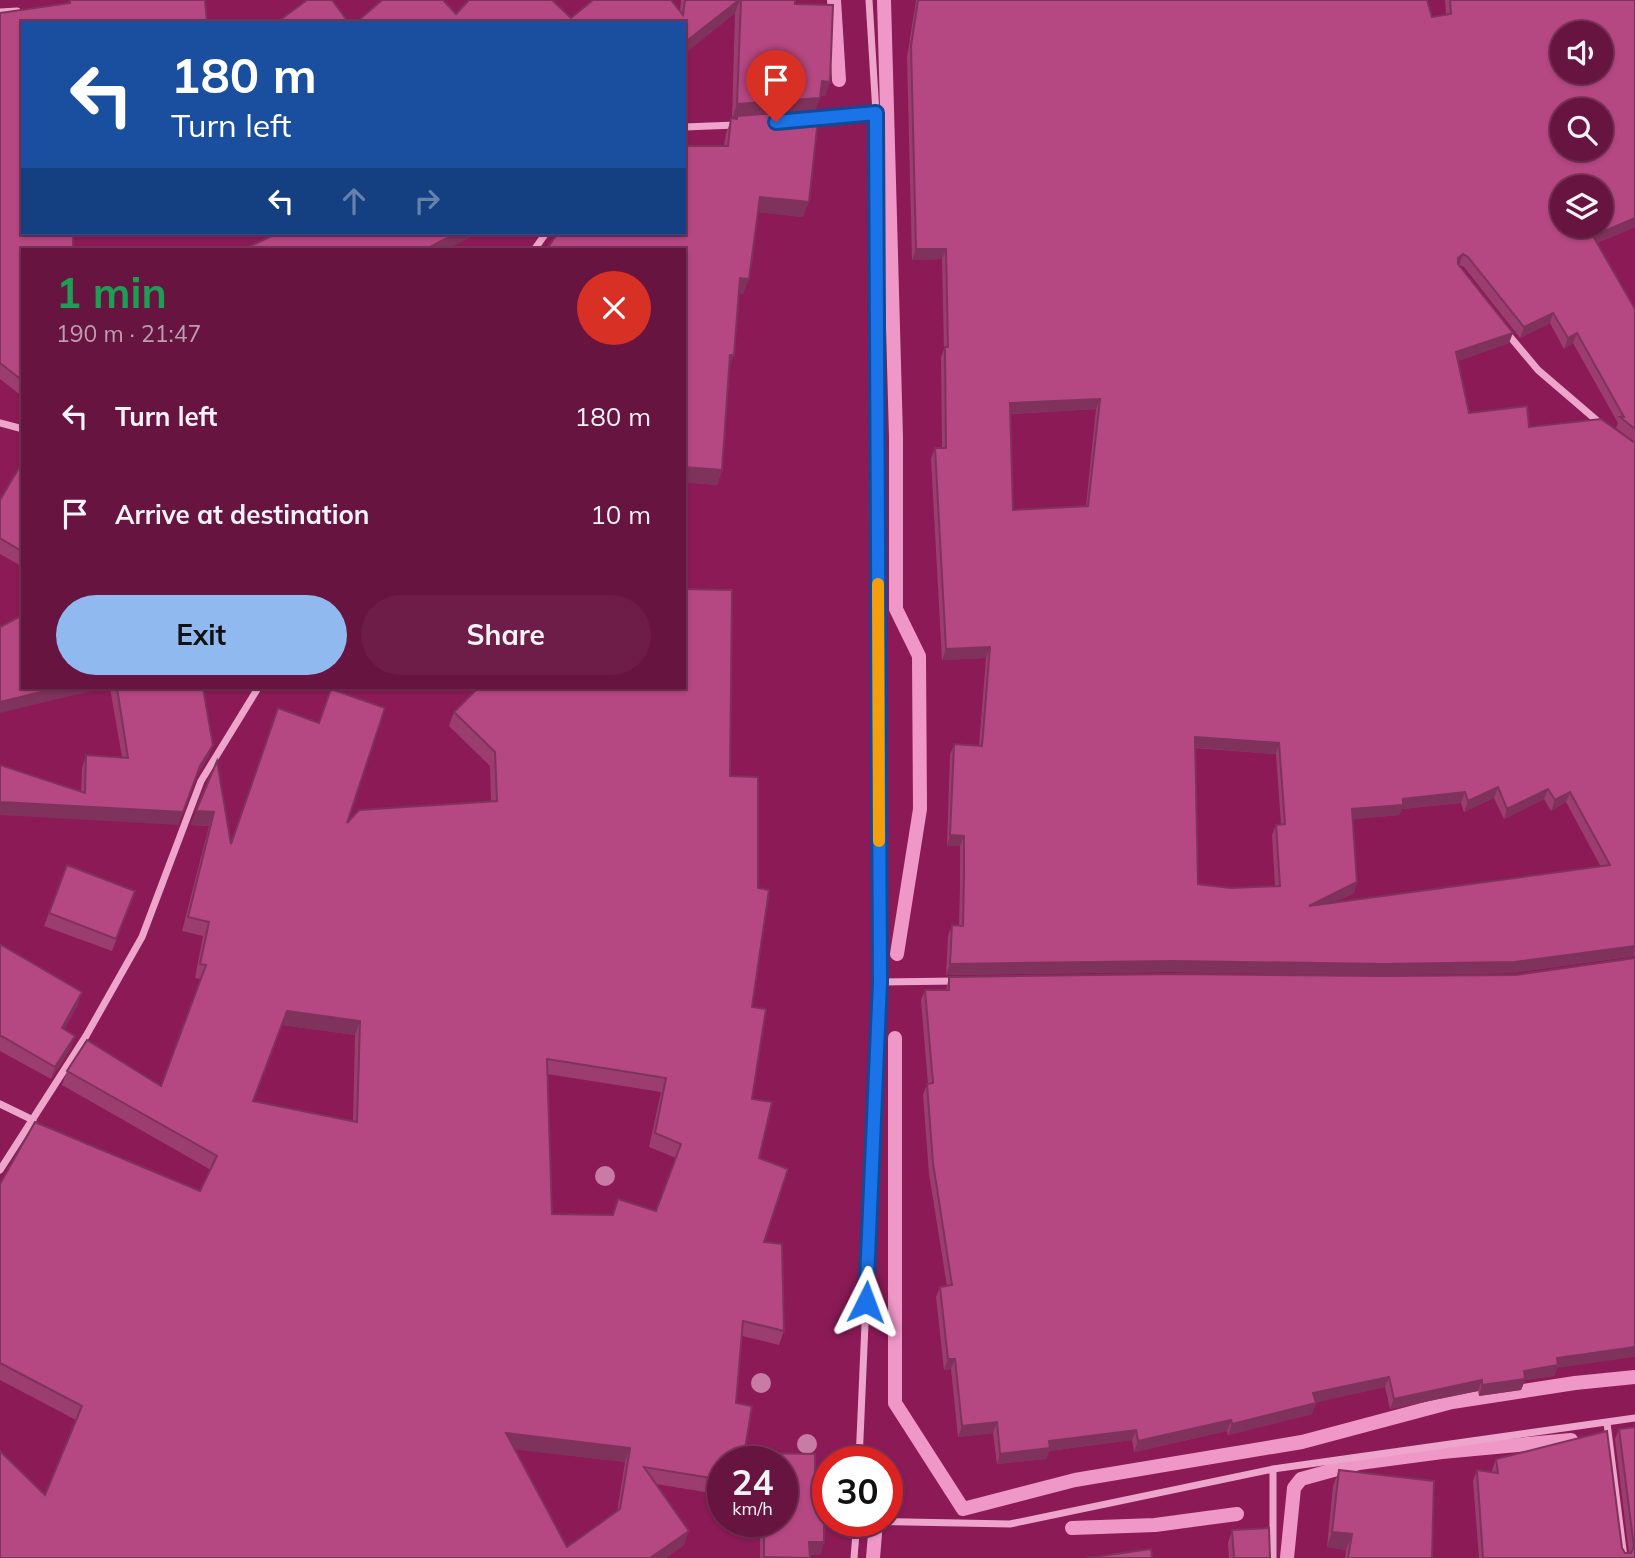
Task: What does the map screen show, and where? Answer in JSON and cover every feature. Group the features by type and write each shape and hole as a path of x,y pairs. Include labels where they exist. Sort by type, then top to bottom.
{"street":[{"path":"860,1446 880,982 876,113 869,0"},
{"path":"0,12 25,10"},
{"path":"807,119 876,113"},
{"path":"686,127 739,125"},
{"path":"1502,327 1538,370 1583,412 1604,427"},
{"path":"0,423 21,428"},
{"path":"0,1170 86,1035 142,937 201,780 257,689"},
{"path":"880,982 962,981"},
{"path":"0,1104 33,1120"},
{"path":"903,1522 1010,1524 1273,1469 1635,1418"},
{"path":"1607,1423 1624,1558"},
{"path":"1273,1469 1273,1558"},
{"path":"855,1558 856,1537"}],"building":[{"path":"70,0 205,0 207,21 21,21 21,235 73,235 73,248 21,248 21,379 0,363 0,13 70,3"},
{"path":"307,0 332,0 348,21 279,21"},
{"path":"382,0 443,0 456,14 469,0 552,0 571,18 593,0 671,0 683,15 685,0 739,0 686,41 686,21 359,20"},
{"path":"741,0 795,0 795,4 833,5 830,82 822,81 820,98 737,104"},
{"path":"918,0 1427,0 1432,17 1451,14 1450,0 1635,0 1635,218 1613,227 1613,175 1550,175 1550,238 1594,238 1635,309 1635,429 1620,417 1624,417 1577,333 1568,338 1553,313 1524,327 1463,254 1458,258 1458,264 1513,333 1456,352 1469,413 1527,406 1529,427 1601,419 1635,443 1635,946 1515,962 1384,964 1174,961 950,964 952,925 963,926 964,877 964,836 950,835 954,744 982,746 990,647 946,649 935,448 946,448 946,249 916,249 911,46","holes":["1100,399 1088,506 1013,510 1010,403","1195,737 1279,743 1285,824 1276,825 1280,886 1231,888 1198,884","1498,787 1507,809 1548,789 1555,800 1570,792 1610,865 1309,906 1357,882 1352,809 1403,805 1403,799 1465,792 1468,801"]},
{"path":"819,110 809,202 760,197 749,279 740,278 734,355 730,355 722,470 686,467 686,248 547,248 557,235 686,235 686,146 728,146 731,118 737,119 737,116"},
{"path":"274,235 453,235 428,248 246,248"},
{"path":"21,464 21,551 0,538 0,500"},
{"path":"686,589 732,590 730,776 758,777 758,888 769,890 752,1007 766,1009 752,1099 772,1102 759,1158 788,1169 764,1242 782,1244 784,1331 743,1321 736,1403 752,1406 745,1446 707,1446 707,1477 644,1467 689,1531 650,1558 0,1558 0,1451 45,1495 82,1406 0,1363 0,1184 35,1122 200,1191 217,1156 67,1071 87,1040 161,1086 206,965 200,964 209,922 188,917 214,812 196,811 217,761 231,844 278,708 319,723 331,689 385,708 347,823 359,810 497,801 495,752 454,712 477,689 686,689","holes":["287,1011 360,1021 357,1122 253,1101","547,1059 666,1078 655,1133 681,1144 656,1211 618,1199 613,1215 552,1214","506,1433 630,1448 620,1509 567,1547"]},
{"path":"21,616 21,689 53,689 0,702 0,627"},
{"path":"117,689 203,689 213,745 200,766 183,812 0,802 0,765 85,793 86,755 128,758"},
{"path":"67,865 135,891 116,939 49,913"},
{"path":"0,944 82,992 62,1028 75,1036 55,1067 0,1035"},
{"path":"1635,958 1635,1347 1557,1358 1558,1365 1524,1371 1525,1379 1482,1385 1482,1380 1394,1399 1389,1377 1313,1393 1316,1403 1232,1424 1231,1420 1138,1441 1136,1430 1049,1441 1050,1448 1000,1454 997,1422 962,1426 955,1359 948,1359 940,1287 952,1285 933,1163 927,1084 933,1083 925,990 949,990 949,977 1174,974 1516,975"},
{"path":"1635,1427 1635,1558 1483,1558 1477,1470 1498,1473 1496,1459 1607,1431 1622,1548 1625,1553 1631,1553 1634,1547 1619,1429"},
{"path":"798,1454 812,1454 812,1537 824,1537 824,1542 809,1542 810,1558 764,1557 764,1537 798,1537"},
{"path":"1339,1470 1434,1481 1432,1558 1348,1558 1352,1534 1332,1532"},
{"path":"1269,1528 1270,1558 1234,1558 1232,1530"},
{"path":"1151,1549 1152,1558 1086,1558"}],"waterway":[{"path":"834,0 839,80"},
{"path":"884,0 896,437 896,609 919,656 920,809 897,954"},
{"path":"895,1038 895,1403 963,1509 1075,1480 1302,1442 1452,1402 1575,1383 1635,1377"},
{"path":"1287,1558 1294,1488 1301,1479 1359,1463 1571,1440"},
{"path":"1072,1528 1155,1525 1237,1514"},
{"path":"873,1558 875,1537"}],"slow traffic":[{"path":"878,584 879,841"}],"route":[{"path":"776,122 876,113 880,982 866,1302"}]}
